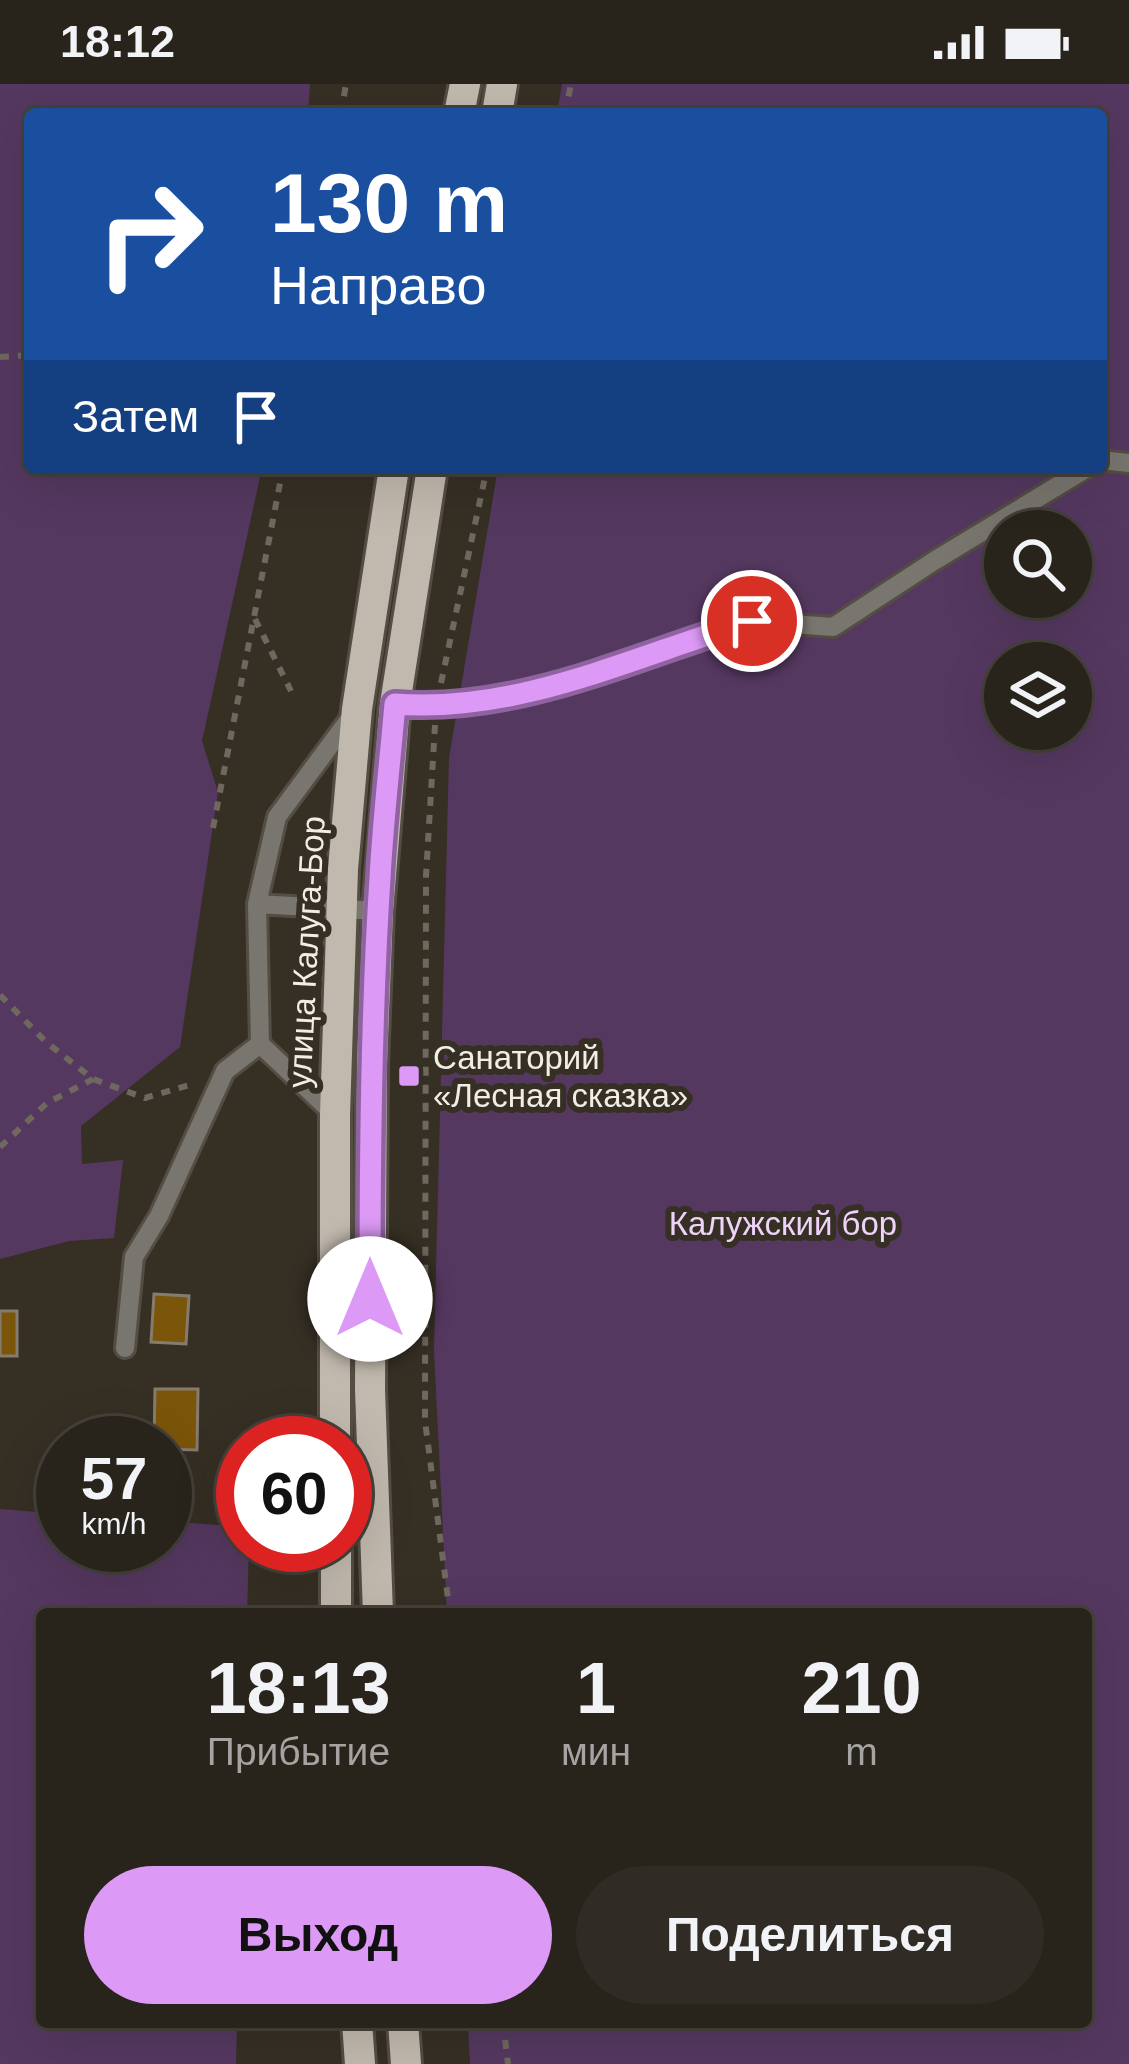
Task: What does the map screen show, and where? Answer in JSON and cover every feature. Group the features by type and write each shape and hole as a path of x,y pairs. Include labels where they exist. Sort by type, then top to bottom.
{"main road":[{"name":"улица Калуга-Бор","path":"335,1416 341,909 357,709 393,474"},
{"path":"378,1608 370,1322 378,911 395,704 431,474"},
{"path":"336,1572 336,1608"},
{"path":"357,2028 360,2064"},
{"path":"403,2028 406,2064"}],"lane":[{"path":"395,704 476,702 521,695 752,621 833,627 1077,474"},
{"path":"335,1115 260,1044 257,904 277,817 357,709"},
{"path":"257,904 378,911"},
{"path":"124,1348 134,1257 159,1216 225,1071 260,1044"}],"path":[{"path":"213,828 283,474"},
{"path":"449,1608 425,1421 426,876 436,704 487,474"},
{"path":"254,618 291,691"},
{"path":"0,995 46,1042 93,1078 145,1098 198,1083"},
{"path":"0,1147 47,1103 93,1078"},
{"path":"503,2028 508,2064"}],"green space":[{"path":"0,84 310,84 308,108 24,108 24,474 261,474 202,741 218,792 180,1047 81,1126 82,1164 123,1160 114,1238 69,1241 0,1259"},
{"name":"Калужский бор","path":"562,84 1129,84 1129,2064 470,2064 468,2028 1092,2028 1092,1608 447,1608 434,1350 449,758 497,474 1107,474 1107,108 558,108"},
{"path":"0,1509 36,1512 36,1572 192,1572 192,1523 216,1525 216,1572 248,1572 247,1608 36,1608 36,2028 237,2028 236,2064 0,2064"}],"building":[{"path":"154,1294 189,1296 186,1344 151,1342"},
{"path":"0,1311 17,1311 17,1356 0,1356"},
{"path":"155,1389 198,1389 197,1450 192,1450 192,1416 154,1416"}],"place":[{"name":"Санаторий «Лесная сказка»","path":"409,1076"}],"route":[{"path":"370,1299 376,949 395,704 476,702 521,695 752,621"}]}
